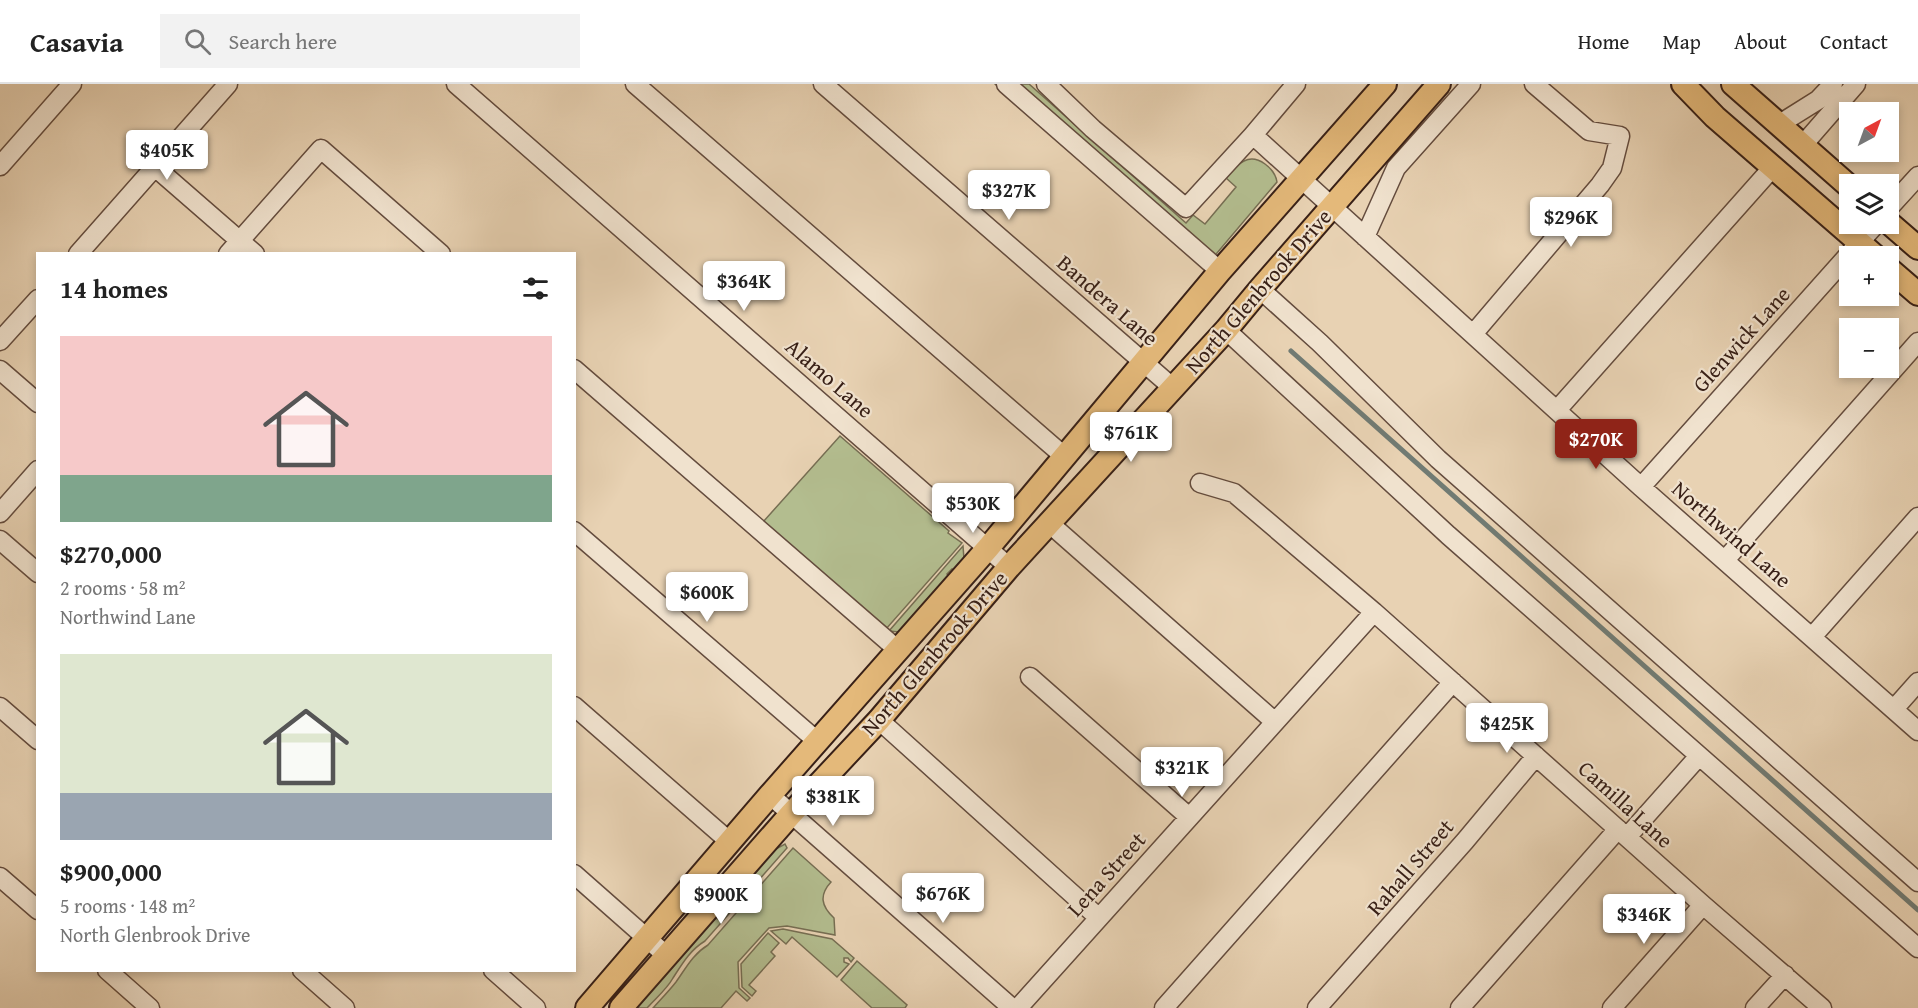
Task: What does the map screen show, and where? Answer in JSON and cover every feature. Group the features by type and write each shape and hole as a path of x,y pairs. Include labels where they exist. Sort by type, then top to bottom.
{"main road":[{"name":"North Glenbrook Drive","path":"587,1008 816,741 988,548 1220,271 1385,84"},
{"name":"North Glenbrook Drive","path":"621,1008 791,814 879,720 1009,567 1226,330 1439,84"},
{"path":"1683,84 1715,117 1862,246"},
{"path":"1733,84 1839,178"},
{"path":"1899,232 1918,248"},
{"path":"1899,278 1918,294"}],"street":[{"path":"0,166 72,84"},
{"path":"80,252 228,84"},
{"name":"Alamo Lane","path":"456,84 1009,567"},
{"path":"635,84 1065,457"},
{"name":"Bandera Lane","path":"823,84 1172,387"},
{"path":"1006,84 1220,271"},
{"path":"1046,84 1093,129 1186,208 1296,84"},
{"path":"1365,237 1396,168 1471,84"},
{"path":"1474,333 1600,185 1612,168 1620,136 1589,131 1534,84"},
{"path":"1778,124 1818,100 1833,84"},
{"path":"1802,146 1856,84"},
{"name":"Northwind Lane","path":"1252,135 1641,486 1918,731"},
{"path":"234,247 321,149 439,252"},
{"path":"155,167 234,247 249,252"},
{"path":"1557,410 1773,167"},
{"path":"1899,197 1918,176"},
{"name":"Glenwick Lane","path":"1641,486 1839,279"},
{"path":"1260,288 1438,459 1918,882"},
{"path":"0,341 36,301"},
{"path":"1226,330 1439,527 1918,948"},
{"path":"1725,560 1918,342"},
{"path":"0,370 36,401"},
{"path":"576,371 898,651"},
{"path":"0,513 36,472"},
{"name":"Camilla Lane","path":"1200,483 1234,493 1374,612 1703,906 1822,1008"},
{"path":"1812,637 1918,517"},
{"path":"1049,523 1275,722"},
{"path":"576,533 816,741"},
{"path":"0,540 36,571"},
{"name":"Lena Street","path":"1018,1008 1374,612"},
{"path":"1030,677 1190,817"},
{"path":"1164,1008 1453,682"},
{"path":"1894,709 1918,682"},
{"path":"0,707 36,738"},
{"path":"576,708 729,842"},
{"path":"879,720 1099,918"},
{"name":"Rahall Street","path":"1317,1008 1465,841 1536,756"},
{"path":"1460,1008 1623,833 1700,756"},
{"path":"770,795 1012,1008"},
{"path":"576,876 667,956"},
{"path":"0,877 36,908"},
{"path":"1612,1008 1703,906"},
{"path":"109,972 150,1008"},
{"path":"304,972 345,1008"},
{"path":"495,972 536,1008"},
{"path":"1755,1008 1785,975"}],"green space":[{"path":"995,84 1029,84 1186,223 1193,215 1205,224 1236,187 1226,178 1244,161 1249,159 1265,164 1273,172 1277,182 1206,266"},
{"path":"840,436 962,543 886,629 763,522"},
{"path":"963,546 964,559 947,574 949,576 899,632 889,631"},
{"path":"785,844 787,848 705,941 691,953 665,990 647,1008 636,1008 712,921 718,919 726,905 774,850"},
{"path":"793,848 831,882 825,891 823,900 826,909 834,918 835,935 787,926 769,928 738,962 739,988 750,998 747,1001 736,991 721,1008 653,1008 694,957 708,945"},
{"path":"783,929 832,939 854,958 851,962 848,958 844,958 844,962 849,964 837,977 792,937 786,944 771,931"},
{"path":"768,933 779,943 771,952 775,956 749,985 756,991 752,996 742,987 741,964"},
{"path":"857,961 907,1005 905,1008 872,1008 841,980"}],"waterway":[{"path":"1291,351 1918,910"}]}
